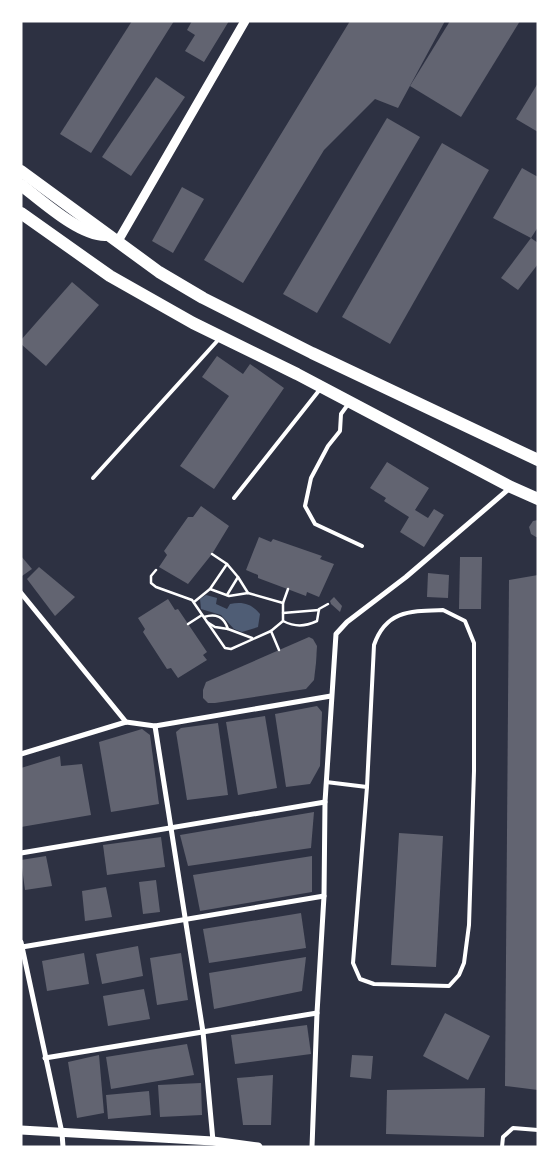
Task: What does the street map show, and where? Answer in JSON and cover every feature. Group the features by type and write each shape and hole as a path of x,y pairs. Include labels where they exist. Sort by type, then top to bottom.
{"main road":[{"path":"21,171 159,272 203,298 312,353 538,460"},
{"path":"21,185 86,230 113,238"},
{"path":"21,213 110,276 220,338 322,387 511,487 538,499"}],"street":[{"path":"113,238 245,21"},
{"path":"312,1147 316,1013 324,896 325,802 336,634 347,622 406,577 511,487"},
{"path":"21,593 126,722"},
{"path":"21,754 126,722 155,726 332,696"},
{"path":"155,726 203,1032 213,1141"},
{"path":"21,853 325,802"},
{"path":"62,1147 62,1133 22,944 324,896"},
{"path":"45,1058 316,1013"},
{"path":"21,1130 195,1144 213,1141 258,1147"}],"lane":[{"path":"93,478 220,338"},
{"path":"234,498 322,387"},
{"path":"350,402 341,414 340,431 328,446 311,478 305,506 315,524 362,546"},
{"path":"442,610 465,621 474,643 474,771 469,925 464,963 459,975 449,986 374,984 360,979 353,963 367,787 374,645 378,632 390,619 407,612 442,610"},
{"path":"326,782 367,787"},
{"path":"502,1147 503,1137 513,1128 538,1130"}],"path":[{"path":"212,554 226,564 248,593"},
{"path":"194,602 210,589 226,564"},
{"path":"156,570 151,576 151,583 156,587 194,602 225,648 231,649 271,631 283,621"},
{"path":"226,595 238,578"},
{"path":"210,589 226,595 248,593 282,603"},
{"path":"283,621 282,603 288,589"},
{"path":"283,613 319,610 328,604"},
{"path":"283,621 296,626 310,624 317,621 319,610"},
{"path":"188,624 203,616 219,616 226,621 228,629"},
{"path":"206,621 216,627 254,638"},
{"path":"271,631 279,650"}],"water":[{"path":"206,595 217,598 216,604 227,609 230,604 235,603 243,603 254,608 260,614 258,627 242,632 234,629 221,615 201,609 200,599"}],"building":[{"path":"132,21 174,21 91,153 60,134"},
{"path":"192,21 229,21 204,62 185,51 195,35 187,30"},
{"path":"350,21 445,21 398,108 375,99 324,150 243,283 204,260"},
{"path":"450,21 520,21 461,117 410,86"},
{"path":"156,77 185,97 131,176 102,157"},
{"path":"538,83 538,132 516,119"},
{"path":"387,118 420,137 317,313 283,294"},
{"path":"442,143 489,170 390,344 342,317"},
{"path":"522,168 538,177 538,227 531,238 493,218"},
{"path":"182,187 204,199 173,253 152,241"},
{"path":"531,238 538,243 538,264 518,290 501,278"},
{"path":"72,282 99,305 46,366 21,344 21,340"},
{"path":"217,356 243,374 250,364 284,388 214,489 180,466 229,396 202,377"},
{"path":"387,462 429,488 415,510 428,518 434,509 444,515 424,547 400,532 409,517 384,501 386,498 370,488"},
{"path":"201,506 229,526 212,554 188,584 159,567 167,555 164,551 188,517 193,517"},
{"path":"538,520 538,537 536,537 531,534 529,527 533,521"},
{"path":"259,537 271,542 273,539 322,556 320,559 334,564 319,597 307,592 306,596 258,578 258,575 246,570"},
{"path":"21,556 32,569 22,576 21,575"},
{"path":"460,557 482,557 481,609 459,609"},
{"path":"39,567 75,597 55,616 27,579"},
{"path":"428,573 449,575 448,598 427,597"},
{"path":"538,575 538,1090 505,1086 509,580"},
{"path":"334,597 342,606 340,612 331,604 330,601"},
{"path":"168,599 175,610 178,609 207,652 203,655 207,660 178,678 171,668 167,669 143,632 145,629 138,618"},
{"path":"309,637 313,639 317,646 314,680 306,689 215,703 208,703 203,698 206,682"},
{"path":"317,706 322,712 320,766 310,784 286,787 275,714"},
{"path":"265,716 277,788 238,795 226,722"},
{"path":"218,723 228,795 187,800 176,732 181,728"},
{"path":"142,729 150,735 159,804 111,812 99,742"},
{"path":"60,756 61,766 82,764 91,815 21,827 21,768"},
{"path":"314,812 311,848 188,866 180,835"},
{"path":"399,833 443,836 436,967 391,965"},
{"path":"161,837 165,867 107,875 103,845"},
{"path":"46,856 52,886 25,890 21,860"},
{"path":"312,856 312,892 200,911 193,875"},
{"path":"156,880 160,912 143,914 139,882"},
{"path":"106,887 112,917 85,921 82,891"},
{"path":"301,913 306,948 209,963 203,929"},
{"path":"138,946 143,976 102,984 96,954"},
{"path":"84,953 89,984 47,991 42,961"},
{"path":"181,953 188,1000 157,1005 150,958"},
{"path":"306,957 302,991 214,1009 209,973"},
{"path":"144,989 150,1019 108,1026 103,996"},
{"path":"445,1013 490,1036 468,1080 423,1056"},
{"path":"307,1025 311,1054 235,1064 231,1035"},
{"path":"187,1044 194,1075 111,1089 106,1057"},
{"path":"99,1055 104,1113 77,1118 68,1062"},
{"path":"352,1055 373,1056 371,1079 350,1077"},
{"path":"273,1075 271,1125 243,1125 237,1078"},
{"path":"201,1083 202,1115 160,1117 158,1085"},
{"path":"485,1088 484,1137 386,1134 387,1090"},
{"path":"149,1091 151,1115 108,1119 106,1095"}]}
